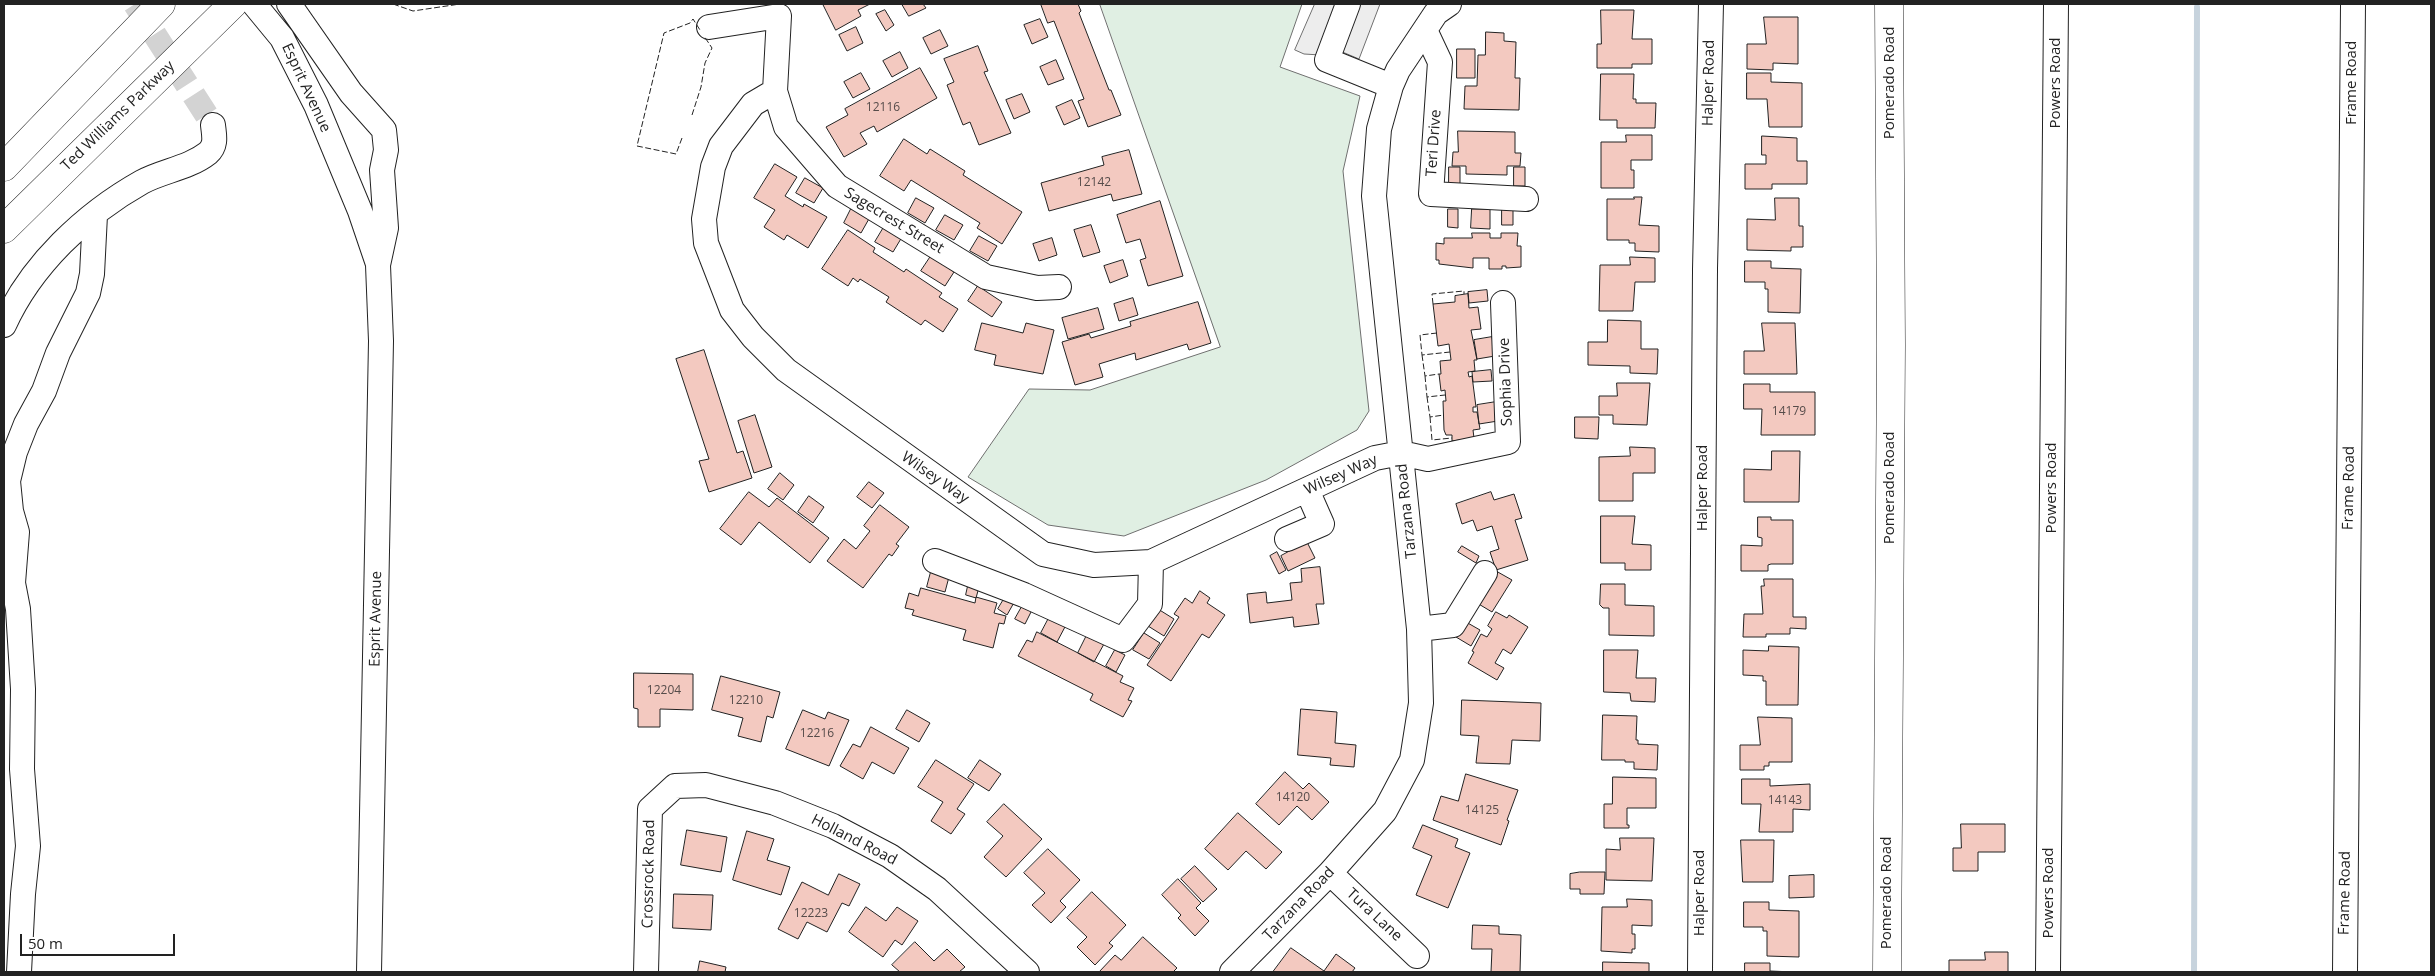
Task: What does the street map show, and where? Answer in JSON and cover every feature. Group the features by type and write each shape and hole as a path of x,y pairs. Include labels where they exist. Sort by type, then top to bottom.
{"main road":[{"path":"4,167 161,4"},
{"name":"Ted Williams Parkway","path":"4,229 233,4"},
{"name":"Pomerado Road","path":"1886,972 1891,345 1889,4"}],"street":[{"name":"Esprit Avenue","path":"254,4 282,38 316,104 347,179 378,265"},
{"name":"Esprit Avenue","path":"290,4 351,94 384,130 386,150 382,170 386,228 378,265 381,341 369,972"},
{"path":"1348,4 1326,60 1391,86"},
{"name":"Tarzana Road","path":"1232,972 1330,873 1385,811 1412,760 1421,703 1419,629 1374,196 1379,129 1391,86 1398,70 1436,13 1449,4"},
{"name":"Halper Road","path":"1700,972 1705,269 1711,4"},
{"name":"Powers Road","path":"2048,972 2056,4"},
{"name":"Frame Road","path":"2345,972 2353,4"},
{"path":"710,27 779,16 775,91"},
{"name":"Teri Drive","path":"1425,30 1440,62 1431,194 1526,199"},
{"name":"Sagecrest Street","path":"775,91 786,127 837,186 986,277 1037,288 1059,287"},
{"name":"Wilsey Way","path":"775,91 752,104 721,146 713,167 704,219 706,243 732,310 752,337 786,370 1043,554 1094,565 1150,562 1375,458 1401,453"},
{"path":"4,325 12,306 49,258 76,230 143,182 192,162 209,152 215,143 214,124"},
{"path":"347,179 382,170"},
{"path":"19,972 23,894 28,846 23,778 23,689 18,610 13,583 16,532 11,511 8,481 15,452 26,424 44,391 58,353 88,293 92,274 95,215"},
{"name":"Sophia Drive","path":"1401,453 1428,459 1508,442 1504,303"},
{"path":"1287,539 1322,524 1307,490"},
{"path":"935,561 1024,595 1123,640 1150,604 1150,562"},
{"path":"1419,629 1453,625 1485,573"},
{"name":"Holland Road","path":"675,786 706,785 775,803 832,826 890,856 937,889 1027,972"},
{"name":"Crossrock Road","path":"646,972 650,809 675,786"},
{"name":"Tura Lane","path":"1330,873 1417,956"}],"green space":[{"path":"1100,4 1302,4 1280,67 1360,96 1343,171 1369,411 1357,430 1266,480 1124,536 1048,525 968,477 1029,389 1090,390 1220,347"}],"shaded area":[{"path":"1315,4 1380,4 1359,59 1340,51 1337,56 1304,54 1295,50"}],"building":[{"path":"823,4 870,4 858,10 861,16 836,30"},
{"path":"902,4 923,4 926,8 909,16"},
{"path":"1041,4 1078,4 1081,11 1079,13 1109,90 1111,90 1121,115 1088,127 1078,101 1084,99 1054,21 1048,23"},
{"path":"885,10 894,25 886,31 876,14"},
{"path":"1601,10 1634,10 1632,39 1652,39 1652,64 1632,64 1632,68 1597,68 1597,44 1601,44"},
{"path":"1764,17 1798,17 1798,64 1773,63 1773,70 1747,69 1747,44 1766,44"},
{"path":"1040,19 1048,37 1032,44 1024,25"},
{"path":"856,27 863,43 847,51 839,35"},
{"path":"940,30 948,46 931,54 923,38"},
{"path":"1486,32 1504,33 1504,41 1516,42 1515,78 1520,78 1519,110 1464,109 1465,86 1477,86 1478,55 1485,55"},
{"path":"978,46 988,71 984,72 1011,133 979,145 970,122 963,125 947,85 954,82 944,59"},
{"path":"1457,49 1475,49 1475,78 1457,78"},
{"path":"900,52 908,68 892,77 883,61"},
{"path":"1056,60 1064,79 1048,85 1040,67"},
{"path":"920,68 937,98 877,132 874,126 860,133 867,144 844,157 826,127 848,115 845,109"},
{"path":"861,73 870,89 853,98 844,82"},
{"path":"1747,73 1771,73 1771,82 1802,83 1802,127 1769,127 1767,99 1747,99"},
{"path":"1601,74 1634,74 1633,99 1636,99 1636,103 1656,103 1655,128 1617,128 1617,120 1600,120"},
{"path":"1022,94 1030,112 1014,119 1006,100"},
{"path":"1072,100 1080,118 1064,125 1056,107"},
{"path":"1458,131 1515,132 1515,153 1521,153 1520,166 1507,166 1507,175 1466,174 1466,166 1452,166 1453,152 1458,152"},
{"path":"1626,135 1652,135 1652,160 1631,160 1631,170 1634,170 1634,188 1601,188 1601,142 1626,142"},
{"path":"1762,136 1797,138 1797,161 1807,161 1807,184 1772,184 1772,189 1745,189 1745,164 1766,164 1766,155 1762,155"},
{"path":"904,139 927,154 930,149 965,171 963,175 1022,212 1002,244 977,228 980,223 911,180 904,191 880,176"},
{"path":"1129,150 1142,194 1113,201 1111,194 1049,211 1041,183 1104,165 1102,157"},
{"path":"775,164 797,177 785,196 803,207 804,204 827,217 808,248 787,235 784,240 764,227 775,210 754,198"},
{"path":"1449,167 1460,167 1460,186 1449,186"},
{"path":"1514,167 1525,167 1525,186 1514,186"},
{"path":"805,178 823,188 814,203 796,193"},
{"path":"1634,197 1642,197 1639,225 1659,226 1659,252 1635,251 1635,243 1629,243 1629,240 1607,240 1607,199 1634,199"},
{"path":"916,198 934,208 925,223 908,213"},
{"path":"1775,198 1799,198 1799,226 1803,226 1803,247 1791,247 1791,251 1747,250 1747,219 1775,220"},
{"path":"1160,201 1183,276 1148,286 1140,260 1146,258 1140,239 1126,243 1117,215"},
{"path":"1502,206 1513,206 1513,225 1502,225"},
{"path":"852,207 870,217 861,233 844,223"},
{"path":"1448,209 1458,209 1458,228 1448,227"},
{"path":"1472,209 1490,209 1490,229 1471,228"},
{"path":"945,215 963,225 954,240 936,230"},
{"path":"1091,225 1100,252 1083,257 1074,230"},
{"path":"884,227 902,237 893,252 875,242"},
{"path":"848,230 875,248 873,252 904,272 906,269 942,293 939,297 958,309 943,332 925,320 921,325 886,302 889,297 860,279 858,282 853,278 848,286 822,269"},
{"path":"1472,233 1490,233 1490,238 1501,238 1501,233 1518,233 1517,246 1521,246 1521,267 1506,268 1506,266 1502,266 1502,269 1489,269 1489,258 1473,258 1473,268 1439,264 1439,260 1436,260 1436,243 1444,244 1444,238 1472,238"},
{"path":"979,236 997,246 988,261 970,251"},
{"path":"1052,238 1057,255 1039,261 1033,244"},
{"path":"931,256 954,272 945,286 921,271"},
{"path":"1630,257 1655,258 1655,282 1635,282 1633,311 1599,311 1600,265 1630,265"},
{"path":"1123,260 1128,276 1110,283 1104,266"},
{"path":"1745,261 1771,261 1771,268 1801,269 1800,313 1768,312 1768,289 1765,289 1765,282 1745,282"},
{"path":"978,286 1002,302 992,317 968,301"},
{"path":"1487,290 1488,301 1469,303 1468,292"},
{"path":"1468,294 1469,308 1478,307 1481,329 1471,330 1477,360 1474,360 1475,371 1468,372 1469,377 1472,376 1476,407 1473,407 1473,412 1477,412 1480,429 1473,430 1474,438 1452,441 1452,435 1446,435 1444,430 1443,401 1446,401 1445,390 1441,391 1439,374 1441,374 1440,361 1451,360 1449,344 1438,346 1433,304 1455,302 1455,296"},
{"path":"1133,298 1138,315 1119,321 1114,304"},
{"path":"1198,302 1211,343 1189,350 1187,344 1136,360 1135,353 1099,364 1103,377 1075,385 1062,342 1089,334 1091,338 1131,326 1130,322"},
{"path":"1098,308 1104,329 1068,339 1062,318"},
{"path":"1608,320 1641,321 1641,349 1658,349 1657,374 1630,373 1630,366 1588,365 1588,342 1607,342"},
{"path":"982,323 1023,333 1026,323 1054,330 1043,374 994,365 996,355 975,350"},
{"path":"1762,323 1795,323 1797,374 1744,374 1744,351 1764,351"},
{"path":"1492,337 1495,356 1477,359 1474,340"},
{"path":"704,350 737,453 743,451 752,478 709,492 699,461 709,459 676,359"},
{"path":"1491,370 1492,381 1473,382 1472,372"},
{"path":"1617,383 1650,383 1647,425 1613,424 1613,415 1599,415 1599,396 1617,396"},
{"path":"1744,384 1770,384 1770,392 1815,392 1815,435 1761,435 1762,409 1744,409"},
{"path":"1496,402 1498,421 1479,424 1477,405"},
{"path":"755,415 772,467 754,473 738,421"},
{"path":"1575,417 1599,417 1598,439 1575,438"},
{"path":"1630,447 1655,448 1655,473 1633,473 1633,501 1599,501 1599,457 1630,456"},
{"path":"1772,451 1800,451 1799,502 1744,502 1744,469 1771,470"},
{"path":"780,473 794,485 783,500 768,489"},
{"path":"869,482 884,493 872,508 857,497"},
{"path":"749,492 769,507 777,498 829,538 810,563 759,522 741,545 720,529"},
{"path":"1491,492 1494,500 1514,494 1522,518 1515,520 1528,560 1496,570 1490,552 1499,549 1492,526 1477,531 1473,520 1462,524 1456,504"},
{"path":"809,496 824,507 813,523 798,512"},
{"path":"880,505 909,527 896,544 899,546 892,556 889,554 863,588 827,561 844,539 856,549 870,531 864,526"},
{"path":"1601,516 1635,516 1632,544 1651,545 1651,570 1625,570 1625,563 1601,563"},
{"path":"1758,517 1771,517 1771,520 1793,520 1793,564 1771,564 1768,565 1768,571 1741,571 1741,545 1762,546 1762,538 1758,537"},
{"path":"1307,542 1315,558 1288,571 1281,556"},
{"path":"1462,546 1479,556 1476,563 1458,552"},
{"path":"1277,552 1286,570 1279,574 1270,556"},
{"path":"1320,567 1324,604 1316,604 1319,624 1294,627 1293,617 1250,623 1247,594 1266,592 1267,603 1292,600 1290,583 1302,582 1301,569"},
{"path":"932,568 950,573 945,592 927,587"},
{"path":"1496,571 1512,580 1492,612 1477,603"},
{"path":"970,577 981,580 976,598 966,595"},
{"path":"1764,579 1793,579 1793,617 1806,617 1806,629 1790,628 1790,634 1766,634 1766,637 1743,637 1744,614 1763,614 1761,586 1764,586"},
{"path":"1601,584 1625,584 1625,605 1654,606 1654,636 1609,635 1609,608 1603,608 1600,605"},
{"path":"921,588 975,603 976,597 997,603 994,613 1006,616 1004,624 999,623 993,648 963,640 966,630 912,615 914,610 905,608 909,593 918,596"},
{"path":"1200,591 1210,598 1207,603 1225,615 1209,638 1202,634 1171,681 1147,665 1179,617 1174,614 1185,598 1192,603"},
{"path":"1007,594 1016,599 1007,615 998,609"},
{"path":"1024,603 1033,608 1025,624 1015,619"},
{"path":"1158,609 1174,619 1164,636 1148,626"},
{"path":"1496,612 1507,618 1509,615 1528,627 1511,654 1503,649 1495,663 1504,668 1497,680 1468,663 1481,634 1487,637 1492,629 1488,626"},
{"path":"1050,616 1066,625 1057,642 1041,633"},
{"path":"1466,622 1480,630 1471,646 1456,637"},
{"path":"1037,632 1123,676 1120,682 1134,688 1128,700 1132,701 1123,717 1090,700 1093,694 1018,656 1027,640 1032,642"},
{"path":"1144,633 1160,643 1149,659 1133,650"},
{"path":"1087,635 1104,644 1094,662 1078,653"},
{"path":"1769,646 1799,647 1798,705 1766,705 1766,681 1763,681 1763,676 1743,675 1743,650 1768,651"},
{"path":"1115,650 1125,655 1116,672 1106,666"},
{"path":"1604,650 1638,650 1636,678 1656,678 1655,702 1631,701 1630,693 1604,692"},
{"path":"634,673 693,674 693,710 660,709 660,727 638,727 638,709 634,708"},
{"path":"721,676 780,692 773,718 767,716 761,742 738,736 743,718 712,710"},
{"path":"1462,700 1541,703 1540,741 1512,740 1510,764 1476,763 1479,736 1461,735"},
{"path":"1301,709 1337,712 1335,743 1356,745 1354,767 1330,765 1331,758 1298,755"},
{"path":"803,710 825,719 828,712 849,720 829,766 786,749"},
{"path":"907,710 930,723 919,742 896,729"},
{"path":"1603,715 1637,716 1636,740 1638,740 1638,744 1658,745 1657,770 1634,769 1634,762 1625,762 1625,760 1602,760"},
{"path":"1758,717 1792,718 1792,762 1769,762 1769,766 1764,766 1764,770 1740,770 1740,745 1760,745"},
{"path":"871,727 909,748 894,774 872,762 863,779 840,766 853,744 860,747"},
{"path":"936,760 974,784 957,809 965,814 951,834 931,821 943,802 918,787"},
{"path":"980,760 1001,774 989,791 968,778"},
{"path":"1285,772 1303,789 1309,783 1329,802 1312,820 1297,806 1279,825 1256,804"},
{"path":"1466,774 1518,790 1507,820 1509,821 1501,845 1433,820 1441,796 1458,801"},
{"path":"1613,777 1656,778 1656,808 1627,808 1627,825 1629,825 1629,828 1604,828 1604,804 1612,804"},
{"path":"1742,779 1770,779 1770,786 1810,784 1810,810 1793,809 1793,832 1759,832 1761,804 1742,804"},
{"path":"1004,804 1042,839 1006,877 984,857 1003,836 987,822"},
{"path":"1238,813 1282,852 1266,869 1246,851 1228,870 1205,849"},
{"path":"1961,824 2005,824 2005,852 1978,852 1978,871 1953,871 1953,848 1961,848"},
{"path":"1423,825 1458,839 1455,847 1470,853 1448,908 1416,895 1432,856 1413,848"},
{"path":"687,830 727,837 721,872 681,865"},
{"path":"747,831 774,839 767,860 790,867 781,895 733,880"},
{"path":"1620,838 1654,838 1652,881 1606,880 1606,849 1620,850"},
{"path":"1741,840 1774,840 1773,882 1743,882"},
{"path":"1048,849 1080,880 1060,901 1066,907 1051,923 1032,905 1045,893 1024,873"},
{"path":"1195,866 1217,889 1203,902 1181,879"},
{"path":"1605,872 1604,894 1580,894 1580,889 1570,889 1570,874"},
{"path":"839,874 860,884 849,906 842,903 827,932 807,922 798,939 778,929 802,882 828,895"},
{"path":"1814,875 1814,897 1789,898 1789,876"},
{"path":"1178,879 1201,903 1196,908 1209,921 1195,936 1178,918 1181,915 1162,895"},
{"path":"1092,892 1126,925 1109,943 1113,946 1095,965 1077,947 1087,937 1067,918"},
{"path":"674,894 713,895 711,930 673,928"},
{"path":"1627,899 1652,900 1652,926 1632,925 1632,934 1635,934 1635,949 1632,949 1632,953 1601,951 1602,907 1627,907"},
{"path":"1744,902 1769,902 1769,910 1799,911 1799,957 1767,956 1767,931 1763,931 1763,927 1744,927"},
{"path":"866,907 886,921 897,907 918,921 902,945 895,940 883,957 849,932"},
{"path":"1473,925 1499,926 1499,934 1521,935 1520,972 1491,972 1492,949 1472,949"},
{"path":"1143,937 1177,968 1173,972 1099,972 1115,955 1121,960"},
{"path":"915,942 934,961 947,949 965,967 959,972 900,972 892,965"},
{"path":"1291,948 1324,971 1336,954 1355,968 1352,972 1273,972"},
{"path":"1985,952 2008,952 2008,972 1949,972 1949,960 1985,960"},
{"path":"700,961 726,967 725,972 698,972"},
{"path":"1603,962 1649,963 1649,972 1603,972"},
{"path":"1745,963 1770,963 1770,971 1794,972 1745,972"}],"waterway":[{"path":"2194,972 2197,7"}],"tunnel":[{"path":"135,4 213,125"}],"fence":[{"path":"393,4 413,11 460,4"},
{"path":"682,138 676,154 637,146 664,33 690,23 693,19 700,30"},
{"path":"692,115 701,87 705,63 712,48 704,36"},
{"path":"1433,304 1432,294 1464,291 1464,294"},
{"path":"1437,333 1420,335 1422,355 1450,352"},
{"path":"1422,355 1425,376 1439,374"},
{"path":"1425,376 1427,397 1445,395"},
{"path":"1427,397 1430,417 1444,415"},
{"path":"1430,417 1432,440 1452,438"}]}
